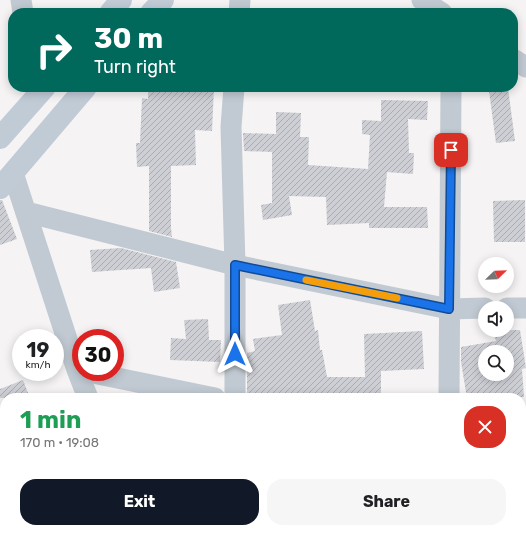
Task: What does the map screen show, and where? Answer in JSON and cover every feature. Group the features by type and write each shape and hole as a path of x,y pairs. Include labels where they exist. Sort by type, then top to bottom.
{"main road":[{"path":"115,8 122,0"},
{"path":"156,8 163,0"},
{"path":"0,138 37,92"},
{"path":"6,181 82,92"}],"street":[{"path":"422,0 434,8"},
{"path":"234,92 232,127 235,265 235,393"},
{"path":"449,393 451,92"},
{"path":"6,181 26,212 72,343"},
{"path":"26,212 235,265 449,309 478,308"},
{"path":"514,308 526,308"},
{"path":"124,380 190,393"},
{"path":"84,381 87,393"}],"building":[{"path":"148,92 214,92 212,131 195,130 196,165 171,166 172,237 149,231 149,166 137,167 136,143 140,143 142,98 148,99"},
{"path":"489,92 509,92 515,141 496,143"},
{"path":"381,100 428,101 427,120 408,119 409,153 414,153 413,174 387,172 384,207 427,207 428,228 369,228 369,223 327,225 326,197 289,196 292,215 263,220 261,205 272,203 272,152 244,151 243,133 276,134 276,112 301,113 300,137 309,137 308,165 368,169 370,135 362,134 362,120 381,121"},
{"path":"0,200 2,200 17,239 0,245"},
{"path":"525,200 525,242 494,242 493,201"},
{"path":"121,248 176,262 180,288 154,292 151,268 92,272 90,250"},
{"path":"310,300 315,331 318,330 320,350 322,350 327,377 365,377 364,334 422,331 424,369 381,371 381,393 247,393 247,353 255,351 253,339 282,335 278,305"},
{"path":"208,319 209,340 221,340 220,362 170,360 171,338 186,339 184,320"},
{"path":"514,330 520,330 526,368 522,369 524,393 466,393 461,362 461,347 496,341 495,337 514,337"},
{"path":"23,381 28,393 0,393 0,389"}],"slow traffic":[{"path":"306,280 397,298"}],"route":[{"path":"235,354 235,265 449,309 451,150"}]}
